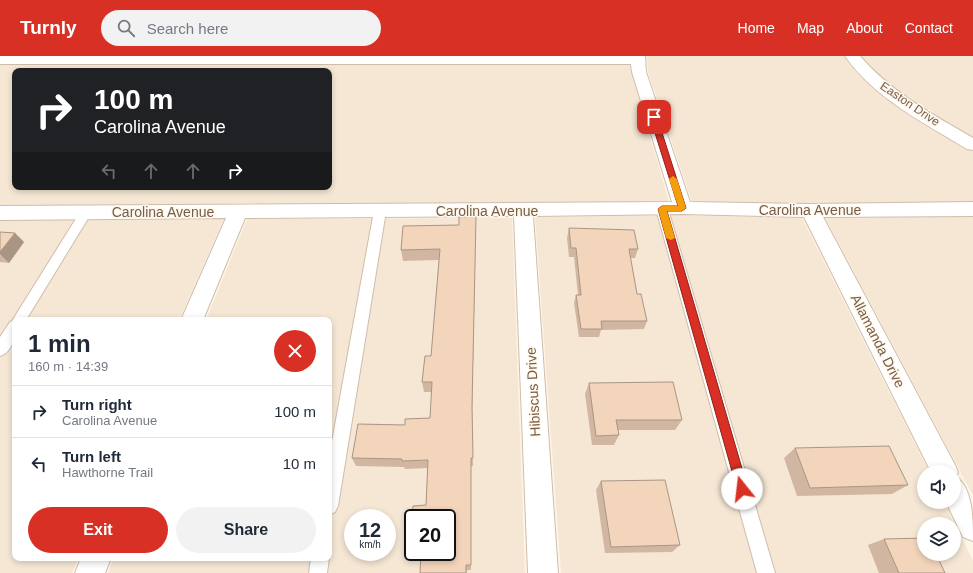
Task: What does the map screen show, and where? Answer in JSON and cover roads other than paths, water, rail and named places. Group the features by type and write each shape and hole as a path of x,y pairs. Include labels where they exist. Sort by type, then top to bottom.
{"street":[{"name":"Easton Drive","path":"852,56 863,70 885,90 973,145"},
{"path":"0,60 638,58 639,72 682,208"},
{"name":"Carolina Avenue","path":"0,213 682,208 810,211 973,209"},
{"name":"Hibiscus Drive","path":"523,210 543,573"},
{"name":"Allamanda Drive","path":"810,211 941,465"},
{"path":"193,317 238,212"},
{"path":"961,504 973,527"},
{"path":"90,573 95,561"}],"lane":[{"path":"662,209 766,573"},
{"path":"332,489 380,211"},
{"path":"21,317 86,212"},
{"path":"0,350 12,331"},
{"path":"318,573 320,561"}]}
